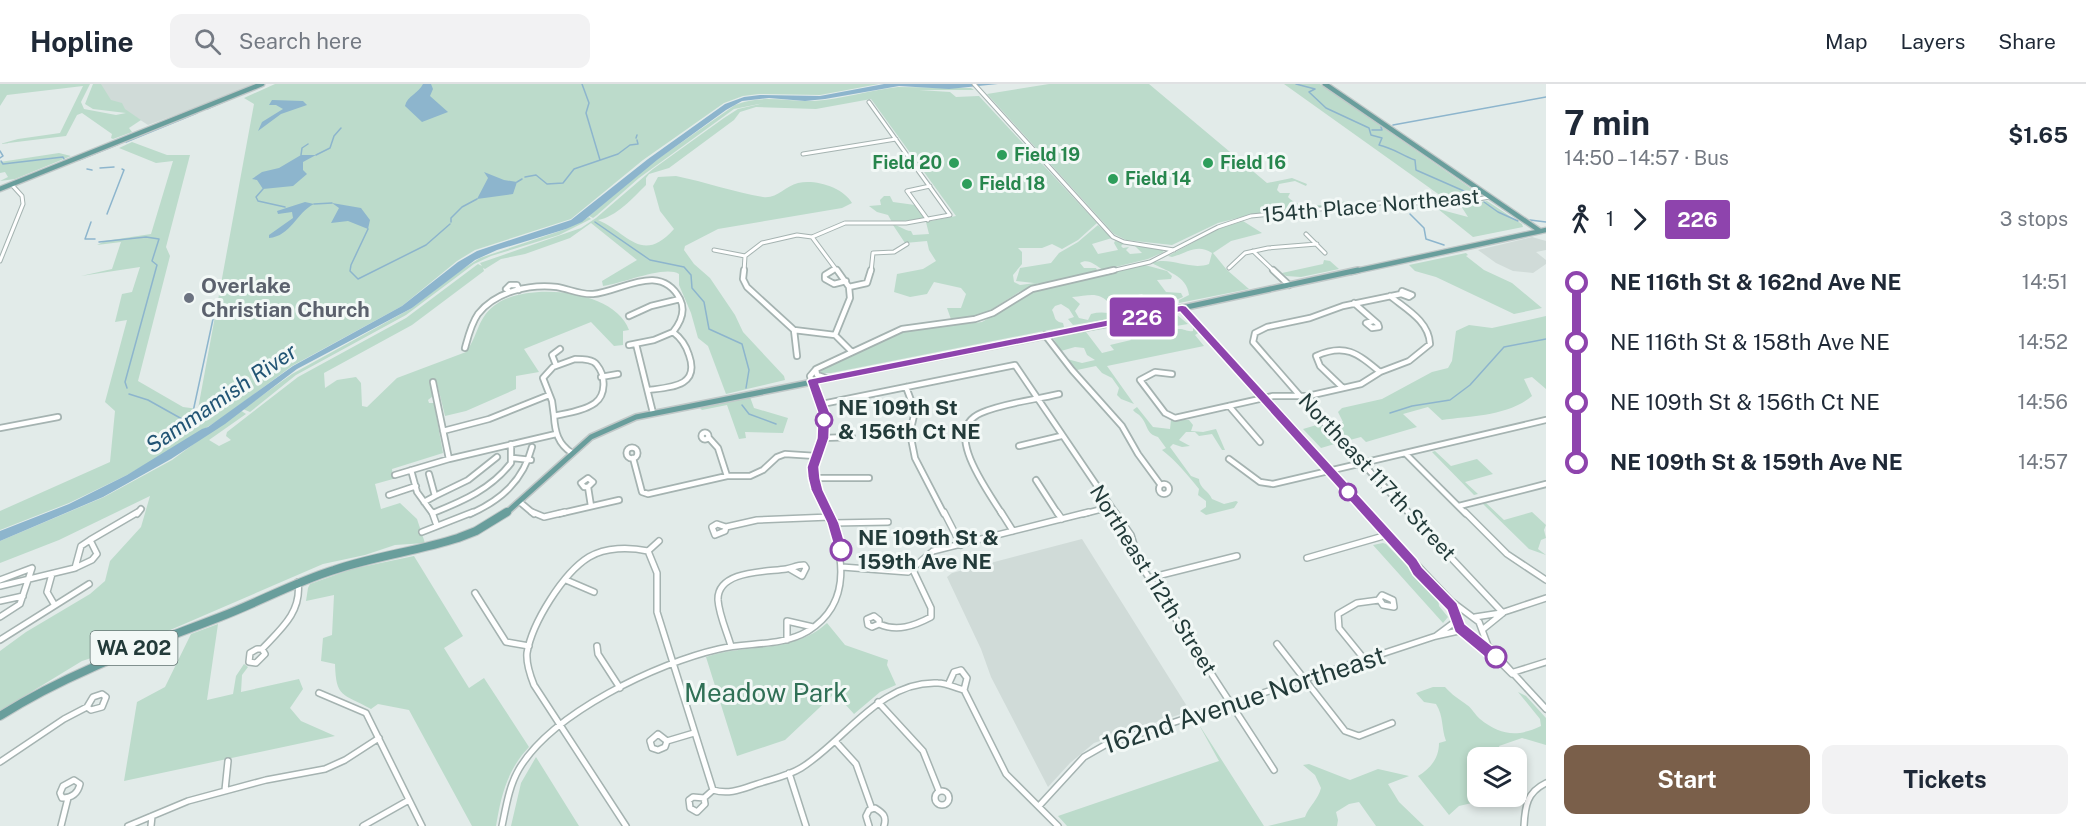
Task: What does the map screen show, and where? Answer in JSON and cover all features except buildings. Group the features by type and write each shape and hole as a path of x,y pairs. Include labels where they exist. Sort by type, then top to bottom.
{"main road":[{"path":"0,189 262,84"},
{"path":"1325,84 1543,230"},
{"name":"WA 202","path":"0,716 85,669 225,615 298,582 341,568 437,546 489,525 521,503 572,453 605,429 620,422 653,413 1182,308 1543,230"}],"street":[{"path":"974,84 1113,237 1124,242 1174,250"},
{"path":"852,352 835,335 794,330 747,287 743,279 745,256 757,245 771,240 797,235 812,237 845,223 906,223 950,215 869,102"},
{"path":"803,154 896,139"},
{"path":"0,261 23,204 22,196 12,185"},
{"path":"928,220 907,191 930,186"},
{"name":"154th Place Northeast","path":"816,369 903,329 975,319 993,313 1032,289 1143,264 1218,227 1251,216 1390,202 1448,204 1490,196"},
{"path":"1543,230 1546,235"},
{"path":"1306,234 1325,254"},
{"path":"812,237 849,287 850,298 835,335"},
{"path":"849,287 867,283 873,253 894,252 907,244"},
{"path":"1229,268 1242,256 1253,251 1317,244"},
{"path":"714,250 745,256"},
{"path":"1253,251 1289,285"},
{"path":"835,269 825,275 825,279 834,284 846,281"},
{"path":"465,348 477,315 487,305 510,292 548,287 593,294 634,281 651,280 662,282 675,290 684,315 679,327 663,337 629,345"},
{"path":"1354,303 1401,294"},
{"path":"1172,374 1163,371 1144,375 1141,378 1149,393 1165,413 1179,418 1273,396 1302,397 1361,384 1380,372 1417,356 1430,344 1431,338 1426,328 1390,296"},
{"path":"629,316 651,306 680,299"},
{"path":"1354,303 1373,321"},
{"name":"Northeast 117th Street","path":"1354,303 1310,318 1258,330 1253,339 1256,348 1503,613"},
{"path":"1182,308 1412,562 1481,625 1488,646 1513,673 1546,709 1513,673 1463,630 1452,607 1417,571 1412,562"},
{"path":"794,330 797,356"},
{"path":"649,390 684,382 691,377 693,371 686,344 674,332"},
{"path":"1045,335 1070,370 1085,382 1106,411 1122,426 1160,484"},
{"path":"636,344 653,413"},
{"path":"556,365 552,355 560,349"},
{"path":"1343,388 1316,361 1316,356 1349,349 1380,372"},
{"path":"554,416 590,407 600,401 604,392 597,364 587,358 556,365 546,374 543,383 549,394 556,434 562,447 572,453"},
{"name":"Northeast 112th Street","path":"906,387 1015,365 1061,436 1131,535 1140,564 1274,771"},
{"path":"816,369 817,375 826,378"},
{"path":"502,826 506,805 519,769 539,744 620,688 674,662 731,646 787,640 813,627 830,610 837,592 842,567 839,541 814,478 813,467 823,438 822,404 811,374 816,369"},
{"path":"601,377 618,374"},
{"path":"433,382 449,459"},
{"path":"822,404 906,387 915,411 910,433 915,458 961,544"},
{"path":"443,431 489,419 549,394"},
{"path":"1013,531 965,446 965,429 974,416 982,412 1059,394"},
{"path":"1229,406 1260,442"},
{"path":"0,428 58,417"},
{"path":"1229,459 1240,465 1256,481 1272,484 1546,420"},
{"path":"395,475 449,459 556,434"},
{"path":"1019,446 1061,436"},
{"path":"709,438 718,448 727,476"},
{"path":"823,438 852,438"},
{"path":"433,513 470,498 507,469 513,458 511,444"},
{"path":"422,532 471,512 499,496 524,473 531,460 532,447"},
{"path":"772,452 777,457"},
{"path":"633,458 640,487 646,494 727,476 757,474 777,457 797,453 816,456"},
{"path":"1406,454 1507,554 1546,580"},
{"path":"424,502 454,489 480,473 497,457"},
{"path":"513,458 531,460"},
{"path":"411,470 416,486 433,513 437,526"},
{"path":"429,474 435,496"},
{"path":"814,478 869,478"},
{"path":"1036,480 1062,519"},
{"path":"1459,506 1546,484"},
{"path":"389,495 416,486"},
{"path":"588,487 591,506"},
{"path":"521,503 534,514 551,516 619,500"},
{"path":"842,567 903,572 913,570 928,554 1110,507"},
{"path":"75,568 81,546 135,516 141,508"},
{"path":"726,527 757,520 830,517"},
{"path":"833,523 888,522"},
{"path":"1307,558 1387,535"},
{"path":"0,586 92,562 97,556 90,540"},
{"path":"626,826 534,685 527,668 529,646 547,606 578,566 594,555 625,548 648,551 659,541"},
{"path":"648,551 658,569 655,600 657,612 713,790"},
{"path":"1149,578 1237,555"},
{"path":"0,580 32,568 20,604 0,617"},
{"path":"731,646 718,599 719,591 724,585 748,573 790,569"},
{"path":"879,624 885,627 901,628 931,617 930,608 913,570"},
{"path":"52,574 47,592 54,604"},
{"path":"566,580 594,592"},
{"path":"262,649 297,609 301,592 298,582"},
{"path":"0,640 54,604 89,585"},
{"path":"475,593 506,642 529,646"},
{"path":"0,601 23,596"},
{"path":"1456,619 1462,614 1484,618 1546,598"},
{"path":"1365,660 1339,628 1338,614 1341,609 1373,599 1379,600"},
{"path":"1470,634 1479,634 1503,613"},
{"name":"162nd Avenue Northeast","path":"1436,636 1456,619"},
{"path":"787,640 787,621 813,627"},
{"name":"162nd Avenue Northeast","path":"1039,806 1093,750 1436,636 1463,630"},
{"path":"1277,644 1338,725 1351,735 1359,736 1392,723"},
{"path":"597,646 598,654 620,688"},
{"path":"1513,673 1546,662"},
{"path":"950,683 954,672 962,670 968,678 964,690"},
{"path":"713,790 722,793 737,791 789,773 800,768 835,741 878,702 902,689 936,682 950,683 964,690 1006,774 1058,826"},
{"path":"319,693 366,713 423,826"},
{"path":"878,702 922,751 939,791"},
{"path":"0,762 64,719 87,707"},
{"path":"667,741 694,733"},
{"path":"128,826 188,801 225,790 325,769 345,760 380,738"},
{"path":"835,741 856,764 872,809"},
{"path":"225,790 228,760"},
{"path":"789,773 806,826"},
{"path":"1524,826 1528,795 1534,787 1546,783"},
{"path":"704,798 713,790"},
{"path":"62,826 68,798"},
{"path":"363,826 409,800"},
{"path":"868,826 866,816 872,809 879,809 884,814 886,820 884,826"},
{"path":"151,826 152,816"}],"shaded area":[{"path":"101,84 261,84 148,125 99,93"},
{"path":"1532,237 1546,241 1546,250 1536,252 1546,260 1546,264 1533,273 1513,271 1496,263 1478,250"},
{"path":"1082,539 1190,711 1094,743 1070,763 1048,787 991,677 981,649 947,577 952,573"}],"green space":[{"path":"0,84 90,84 81,102 84,109 116,115 126,113 93,109 85,104 93,84 101,84 111,100 122,103 125,109 141,120 129,128 132,132 113,139 112,134 82,113 77,115 66,136 0,144 60,133 83,86 7,95 0,106"},
{"path":"275,84 879,84 820,95 759,94 743,96 724,103 643,160 571,219 475,250 457,261 402,306 292,366 222,418 162,455 69,503 0,530 0,511 110,462 115,411 105,402 127,320 115,322 122,294 132,292 140,267 81,276 112,269 121,242 97,245 105,241 151,234 173,161 156,163 119,148 132,142 167,155 190,155 166,247 170,256 138,381 183,407 198,409 254,104 244,98"},
{"path":"1049,84 1149,84 1267,183 1292,178 1307,184 1306,186 1295,181 1279,184 1277,190 1280,193 1290,193 1288,197 1294,202 1308,205 1349,201 1352,203 1246,216 1218,223 1172,245 1126,240 1114,234 987,94"},
{"path":"1284,84 1320,84 1479,194 1448,201"},
{"path":"898,87 971,88 974,90 919,90 950,92 956,97 979,96 1097,223 1078,240 1062,249 1052,244 1042,248 1018,248 1022,252 1022,264 1013,275 1014,282 1020,285 1036,283 1038,285 1019,292 986,313 952,322 947,308 961,308 966,294 961,288 934,282 927,294 910,297 894,292 897,274 923,269 936,261 929,250 927,241 905,243 893,225 911,231 913,235 929,234 926,222 956,216 871,99 816,109 756,107 740,112 734,120 669,168 649,174 646,178 646,185 630,201 618,211 598,220 635,243 653,245 663,239 674,229 660,211 653,186 658,177 676,176 763,197 773,196 798,183 812,182 828,186 848,197 852,203 842,208 718,229 685,246 684,250 694,264 710,278 735,315 743,332 784,376 785,380 726,394 708,346 698,338 691,313 679,285 679,274 653,273 603,286 602,281 637,260 591,223 570,238 525,254 501,259 483,268 484,271 412,325 324,373 325,388 337,380 356,377 361,383 362,406 367,407 397,378 466,352 482,320 491,308 513,296 550,292 590,298 621,316 629,330 623,331 623,345 614,346 591,322 524,349 539,372 516,376 516,389 466,411 445,416 437,383 432,383 433,396 428,400 429,403 434,403 443,453 392,469 393,479 375,484 381,509 400,503 417,519 425,543 395,545 365,555 323,564 147,640 82,661 0,711 0,651 26,632 90,594 105,581 110,561 141,527 150,496 59,540 0,563 0,541 104,497 172,460 240,410 246,414 209,440 219,446 231,440 226,436 227,432 298,377 406,318 478,264 482,266 480,263 581,228 653,169 724,118 738,109 764,103 734,109 639,178 593,218 589,216 652,163 735,105 764,99 824,100"},
{"path":"59,153 71,156 15,179 0,181 8,177 5,172 0,173 0,162"},
{"path":"884,196 890,196 893,202 915,205 925,219 892,222 888,215 877,212 869,206 881,205 880,200"},
{"path":"1487,201 1522,224 1523,227 1473,237 1438,209 1468,217 1461,206"},
{"path":"589,217 591,219 559,235 491,256 474,264 406,315 296,375 250,412 243,409 292,374 412,308 480,258 566,229"},
{"path":"1243,221 1262,233 1231,241 1213,253 1227,270 1249,289 1179,303 1179,300 1189,295 1184,283 1175,274 1152,263 1166,261 1195,266 1209,264 1212,253 1202,249 1168,256 1218,229"},
{"path":"1098,225 1112,238 1092,244 1098,254 1118,250 1115,241 1124,243 1121,246 1123,248 1129,247 1126,250 1130,254 1142,253 1134,245 1161,249 1164,252 1148,259 1103,270 1086,261 1080,263 1084,268 1096,268 1098,272 1043,284 1016,281 1020,268 1051,263 1059,253 1078,242"},
{"path":"1466,253 1468,255 1466,256 1484,270 1512,283 1542,308 1514,314 1436,277 1415,271 1409,265"},
{"path":"1324,260 1330,261 1339,269 1301,277 1286,276 1282,273 1323,264"},
{"path":"1145,265 1167,271 1172,276 1171,279 1157,280 1166,292 1181,293 1183,297 1176,300 1176,304 1172,305 1164,296 1154,295 1162,306 1139,311 1135,306 1144,307 1149,302 1142,294 1126,298 1127,300 1119,302 1120,304 1116,302 1111,305 1102,297 1088,295 1072,297 1080,304 1075,311 1079,318 1088,320 1091,314 1109,313 1114,315 1114,318 1073,325 1068,319 1074,317 1069,309 1061,304 1052,310 1056,320 1063,323 1064,327 831,373 820,373 822,369 909,330 982,322 1041,288"},
{"path":"1176,314 1188,324 1176,326 1144,324 1086,332 1102,353 1114,350 1110,345 1131,340 1126,334 1139,329 1193,331 1193,328 1200,332 1195,335 1204,346 1107,366 1134,404 1117,395 1119,388 1112,378 1102,373 1096,366 1077,370 1067,359 1082,363 1095,360 1087,355 1084,348 1075,347 1061,351 1052,336"},
{"path":"1546,316 1546,389 1532,377 1524,379 1532,396 1523,403 1489,414 1442,420 1428,407 1403,414 1417,427 1366,442 1361,437 1346,441 1331,425 1343,422 1338,412 1342,408 1382,399 1432,372 1448,368 1452,361 1456,331 1469,325 1492,328"},
{"path":"750,397 754,408 788,418 783,433 745,432 746,438 739,439 727,405 702,410 699,407"},
{"path":"1137,407 1153,427 1170,429 1171,420 1189,420 1193,425 1191,431 1203,432 1216,429 1225,450 1222,450 1212,434 1199,436 1195,432 1186,432 1179,440 1190,446 1182,447 1173,444 1170,447 1191,476 1199,479 1212,499 1224,504 1236,501 1238,502 1234,508 1206,515 1200,511 1206,507 1206,501 1198,495 1199,489 1162,450 1166,448 1133,410"},
{"path":"1320,424 1338,443 1321,448 1303,429"},
{"path":"1435,451 1451,466 1477,459 1493,474 1465,482 1478,494 1474,495 1432,452"},
{"path":"1486,503 1504,520 1532,512 1546,525 1544,530 1546,538 1541,540 1538,549 1546,555 1529,549 1483,504"},
{"path":"1383,543 1438,598 1439,606 1448,617 1443,623 1373,545"},
{"path":"414,556 463,636 444,648 469,688 484,678 529,747 510,774 500,804 496,826 472,826 409,710 378,704 371,709 347,697 339,689 335,664 321,661 323,638 332,635 334,595 306,601 310,584 352,569"},
{"name":"Meadow Park","path":"827,623 845,645 888,660 887,665 896,685 880,692 854,714 835,693 785,740 737,756 706,657 785,644 814,633"},
{"path":"218,624 207,700 233,694 236,676 244,664 248,667 242,675 241,692 299,679 303,689 290,708 301,721 335,736 124,781 137,702 165,687 191,634"},
{"path":"1433,687 1445,687 1469,706 1480,719 1502,732 1525,732 1541,726 1540,719 1518,692 1526,696 1546,718 1546,745 1522,738 1499,747 1467,747 1467,804 1459,806 1449,815 1418,776 1433,762 1438,753 1439,743 1446,741 1436,704 1424,702 1416,693"},
{"path":"1198,723 1264,826 1067,826 1058,816 1219,761"},
{"path":"536,757 579,826 511,826 521,783"},
{"path":"1309,764 1350,780 1378,769 1409,776 1388,784 1399,802 1424,826 1376,826 1359,802 1349,804 1336,812 1337,826 1268,826 1305,817 1321,788 1315,775 1303,765"}],"water":[{"path":"423,84 431,84 433,89 430,96 448,112 422,122 405,106"},
{"path":"884,84 998,84 949,89 899,86 805,101 769,98 742,101 657,160 582,222 497,250 475,260 412,308 297,369 225,424 171,459 103,497 0,541 0,531 69,504 127,475 208,427 293,366 402,306 458,262 477,251 571,220 648,159 725,104 744,97 820,96"},
{"path":"272,100 303,101 307,105 281,114 258,131 262,122 283,109 276,105 269,105"},
{"path":"301,155 316,155 303,162 303,170 307,174 293,186 263,189 257,180 252,179 262,172 279,168"},
{"path":"484,172 504,180 517,182 513,194 477,199 488,178"},
{"path":"305,202 314,204 283,233 269,238 269,235 293,218 292,212 278,214 277,211"},
{"path":"332,203 361,208 370,220 368,229 348,221 331,223 339,208"}],"waterway":[{"path":"582,84 589,103 586,113 600,160"},
{"path":"1296,84 1315,89 1309,92 1326,108 1369,128 1371,135 1382,138 1379,145 1415,160 1416,170 1473,195"},
{"path":"1393,125 1546,97"},
{"path":"207,109 228,100"},
{"path":"126,142 197,113"},
{"path":"1372,130 1382,130 1381,127"},
{"path":"316,155 330,148 334,136 341,128"},
{"path":"525,177 536,175 547,184 563,183 574,169 618,154 630,145 638,144 637,140"},
{"path":"79,160 119,144"},
{"path":"301,155 302,148 308,144"},
{"path":"0,151 3,156 0,158"},
{"path":"1,161 3,164 63,157 64,159"},
{"path":"100,168 114,167"},
{"path":"87,169 92,170"},
{"path":"107,214 124,170 122,169"},
{"path":"517,182 522,179"},
{"path":"263,189 256,197 258,201 285,207"},
{"path":"451,222 451,218 462,207 477,199"},
{"path":"1484,202 1498,212 1518,221"},
{"path":"314,204 332,203"},
{"path":"1410,214 1424,228 1426,239 1444,245"},
{"path":"1530,220 1546,222"},
{"path":"91,222 85,239 95,239"},
{"path":"595,222 650,260 684,267 691,275 692,288 704,302 709,329 742,344 749,370 746,388"},
{"path":"368,229 351,265 350,271 358,279 426,245 450,224"},
{"path":"99,242 146,237 159,239 152,261 157,265 125,382 127,388"},
{"name":"Sammamish River","path":"191,421 213,319"},
{"path":"1390,413 1412,406 1450,400 1470,385 1504,347 1546,339"},
{"name":"Sammamish River","path":"129,394 148,400 182,419"},
{"path":"742,405 749,414 776,424"}],"bus line":[{"name":"226","path":"841,550 833,523 817,490 814,478 813,467 823,438 824,413 812,381 1182,308 1412,562 1417,571 1452,607 1457,617 1457,624 1496,657"}],"place":[{"name":"Field 19","path":"1002,155"},
{"name":"Field 20","path":"954,163"},
{"name":"Field 16","path":"1208,163"},
{"name":"Field 14","path":"1113,179"},
{"name":"Field 18","path":"967,184"},
{"name":"Overlake Christian Church","path":"189,298"},
{"name":"NE 109th St & 156th Ct NE","path":"824,420"},
{"name":"NE 109th St & 159th Ave NE","path":"841,550"}]}
